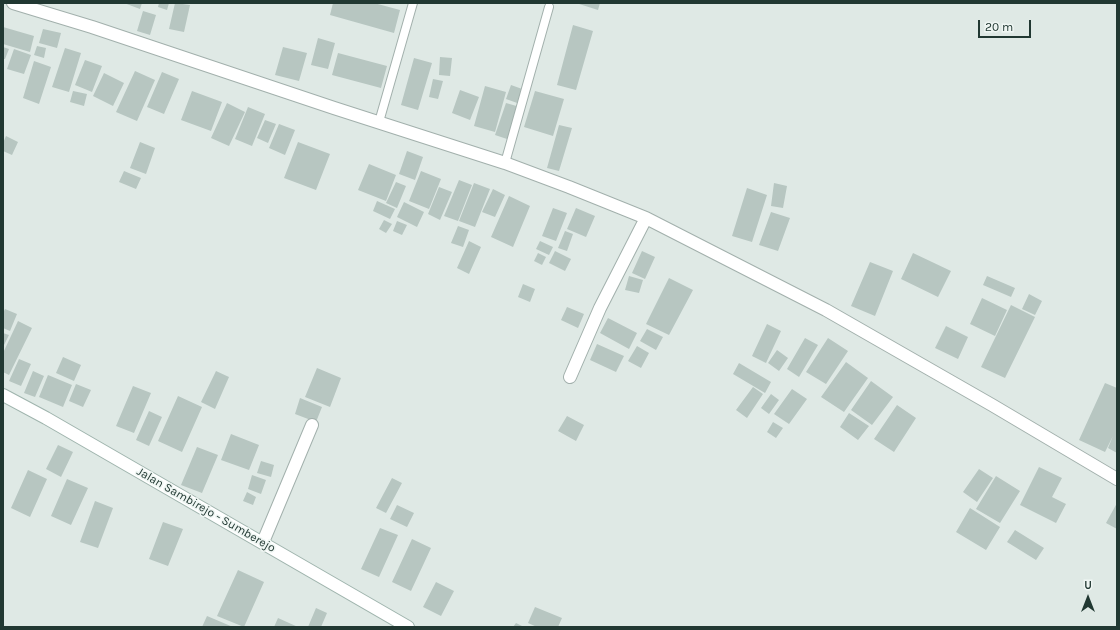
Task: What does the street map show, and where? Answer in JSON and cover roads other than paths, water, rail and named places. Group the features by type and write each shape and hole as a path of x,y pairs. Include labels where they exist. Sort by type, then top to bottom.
{"street":[{"path":"13,3 92,27 334,108 505,163 646,218 826,310 992,405 1117,479"},
{"path":"570,377 600,308 646,218"},
{"name":"Jalan Sambirejo - Sumberejo","path":"3,395 263,542 408,627"},
{"path":"263,542 312,425"}],"lane":[{"path":"378,122 413,3"},
{"path":"505,163 549,8"}]}
